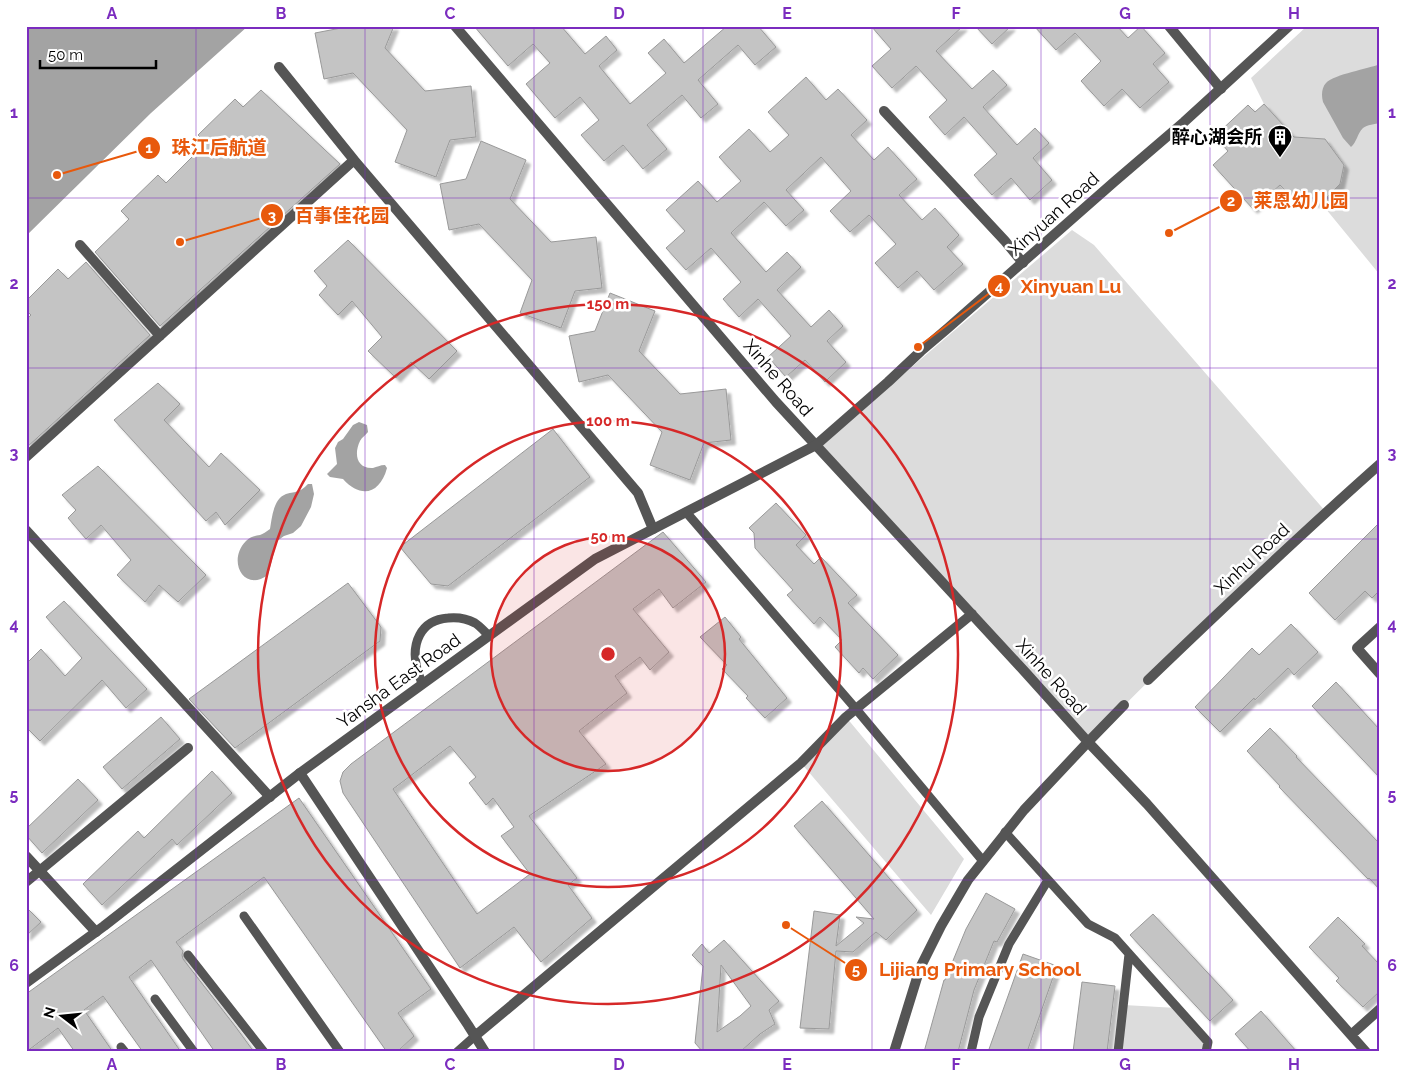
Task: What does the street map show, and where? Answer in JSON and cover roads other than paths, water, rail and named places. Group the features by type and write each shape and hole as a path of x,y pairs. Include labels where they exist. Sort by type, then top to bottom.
{"street":[{"name":"Xinhe Road","path":"455,26 757,380 1147,804 1366,1052"},
{"path":"1168,26 1221,89"},
{"name":"Xinyuan Road","path":"816,445 888,382 921,350 1023,263 1290,26"},
{"path":"279,67 354,160 638,492 653,529"},
{"path":"884,111 1005,241 1023,263"},
{"path":"26,457 354,160"},
{"path":"80,245 160,336"},
{"name":"Yansha East Road","path":"26,983 96,932 300,773 595,559 816,445"},
{"name":"Xinhu Road","path":"1148,680 1380,464"},
{"path":"26,530 270,797"},
{"path":"475,1036 801,763 846,716 972,614"},
{"path":"1380,627 1357,648 1380,674"},
{"path":"894,1052 920,968 968,880 1024,810 1124,705"},
{"path":"26,882 188,748"},
{"path":"300,773 485,1052"},
{"path":"26,856 96,932"},
{"path":"1351,1035 1380,1009"}],"lane":[{"path":"686,512 856,709 982,861"},
{"path":"422,684 417,669 415,650 419,636 425,626 439,619 459,617 476,624 489,636"},
{"path":"1005,832 1088,924 1115,938 1130,954 1208,1042 1206,1052"},
{"path":"971,1052 979,1017 1009,944 1048,880"},
{"path":"244,916 340,1052"},
{"path":"1118,1052 1130,954"},
{"path":"188,955 264,1052"},
{"path":"155,999 194,1052"},
{"path":"457,1052 475,1036"}],"place":[{"name":"醉心湖会所","path":"1280,158"},
{"name":"珠江后航道","path":"57,175"},
{"name":"莱恩幼儿园","path":"1169,233"},
{"name":"百事佳花园","path":"180,242"},
{"name":"Xinyuan Lu","path":"918,347"},
{"name":"Lijiang Primary School","path":"786,925"}]}
